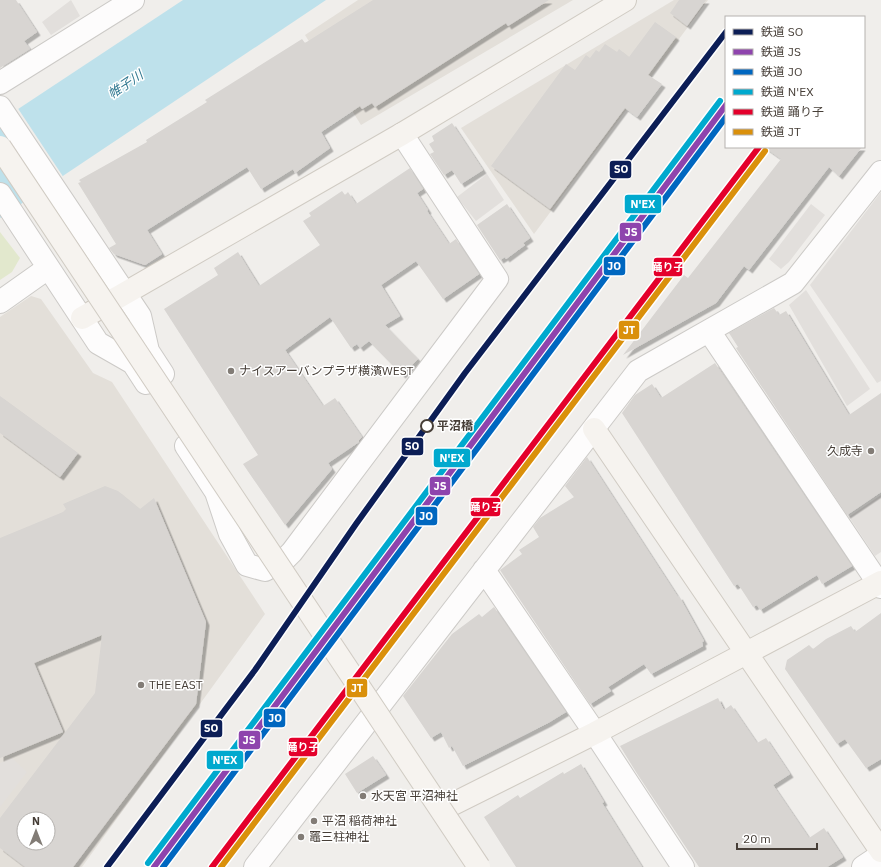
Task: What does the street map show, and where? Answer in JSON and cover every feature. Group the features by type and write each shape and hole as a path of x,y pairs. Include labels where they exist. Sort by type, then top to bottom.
{"street":[{"path":"0,83 133,0"},
{"path":"82,318 402,134 625,0"},
{"path":"0,107 142,320 148,351 286,558"},
{"path":"0,194 98,343 133,363 216,492 230,534 247,565 265,570 286,558 497,279 402,134"},
{"path":"0,147 479,867"},
{"path":"256,867 638,371 793,283 881,172"},
{"path":"0,302 48,268"},
{"path":"439,809 595,733 880,584 709,331"},
{"path":"594,429 745,654 881,851"},
{"path":"484,570 595,733 683,867"},
{"path":"375,712 439,809 489,867"},
{"path":"439,809 466,867"},
{"path":"863,867 881,855"}],"shaded area":[{"path":"71,0 80,16 51,35 42,22"},
{"path":"358,0 573,0 361,125 305,35"},
{"path":"674,0 708,0 534,234 461,128"},
{"path":"487,174 504,200 476,221 457,197"},
{"path":"881,192 881,381 877,383 810,285"},
{"path":"811,204 825,215 789,262 781,269 769,259"},
{"path":"806,290 870,389 847,406 789,305"},
{"path":"31,296 41,299 93,373 112,382 265,614 82,867 0,867 0,317"},
{"path":"881,495 881,552 875,556 849,517"},
{"path":"12,758 27,772 0,807 0,763"}],"green space":[{"path":"0,232 20,258 12,272 0,280"}],"water":[{"name":"帷子川","path":"183,0 326,0 0,218 0,121"}],"pier":[{"path":"17,107 64,178 48,189 1,118"}],"building":[{"path":"0,0 16,0 37,32 24,41 30,49 0,68"},
{"path":"373,0 549,0 508,26 506,23 375,107 372,103 362,109 360,106 321,132 330,148 295,173 293,169 261,189 247,167 147,230 162,254 145,265 114,254 109,248 116,244 78,183 81,182 79,180 147,142 146,140 207,102 205,100 302,39 305,43"},
{"path":"679,0 706,0 687,26 670,13"},
{"path":"655,22 676,37 648,75 662,84 637,117 625,108 550,209 491,166 566,64 575,70 586,55 590,58 596,50 599,52 605,44 617,52 619,49 629,57"},
{"path":"452,123 483,170 461,184 452,170 444,175 430,154 434,152 429,144 434,141 432,136"},
{"path":"765,148 861,148 839,176 829,167 749,270 744,266 716,303 623,355 684,275 688,278 781,159"},
{"path":"410,168 423,189 417,193 428,210 427,211 449,244 456,239 479,274 443,299 416,261 381,285 400,316 385,325 418,359 402,375 369,341 360,348 357,344 351,348 330,317 285,350 323,406 335,398 362,437 359,442 328,463 332,469 285,525 243,464 258,455 164,309 218,275 214,268 238,252 259,286 320,245 303,221 311,216 309,213 342,191 345,195 348,192 356,204"},
{"path":"507,204 530,238 523,243 525,245 506,259 505,257 500,260 477,225"},
{"path":"774,308 779,315 786,311 849,415 881,393 881,492 847,515 736,348 738,347 729,333"},
{"path":"715,363 852,566 822,584 817,575 760,610 757,605 753,607 738,584 734,586 622,413 635,395 652,384 661,398"},
{"path":"0,396 78,453 60,477 0,433"},
{"path":"587,457 678,597 679,596 704,641 702,642 703,646 651,674 644,664 608,687 611,691 590,704 500,570 522,554 519,550 539,537 533,527 540,518 574,497 565,486"},
{"path":"105,486 118,491 140,509 154,498 206,622 196,704 73,867 25,867 0,848 0,818 95,693 102,635 34,663 63,732 0,758 0,538 63,512 66,509 63,504"},
{"path":"494,607 566,712 548,723 463,766 452,746 449,748 441,732 431,738 403,696 452,634 479,614 482,617"},
{"path":"881,613 881,759 866,768 845,739 837,744 785,669 787,660 809,645 813,649 826,639 851,626 855,632"},
{"path":"718,698 724,710 731,705 757,743 766,738 790,774 773,785 809,838 824,828 843,857 827,867 699,867 620,746"},
{"path":"373,756 386,775 357,793 345,774"},
{"path":"581,764 604,802 602,803 642,867 516,867 484,817 518,795 520,798 563,772 564,774"}],"rail line":[{"name":"SO","path":"107,867 255,670 356,524 465,373 725,33"},
{"name":"N'EX","path":"148,863 720,101"},
{"name":"JS","path":"154,867 725,106"},
{"name":"JO","path":"163,867 725,118"},
{"name":"踊り子","path":"212,867 758,148"},
{"name":"JT","path":"221,867 765,151"}],"place":[{"name":"ナイスアーバンプラザ横濱WEST","path":"231,371"},
{"name":"平沼橋","path":"427,426"},
{"name":"久成寺","path":"871,451"},
{"name":"THE EAST","path":"141,685"},
{"name":"水天宮 平沼神社","path":"363,796"},
{"name":"平沼 稲荷神社","path":"314,821"},
{"name":"竈三柱神社","path":"301,837"}]}
